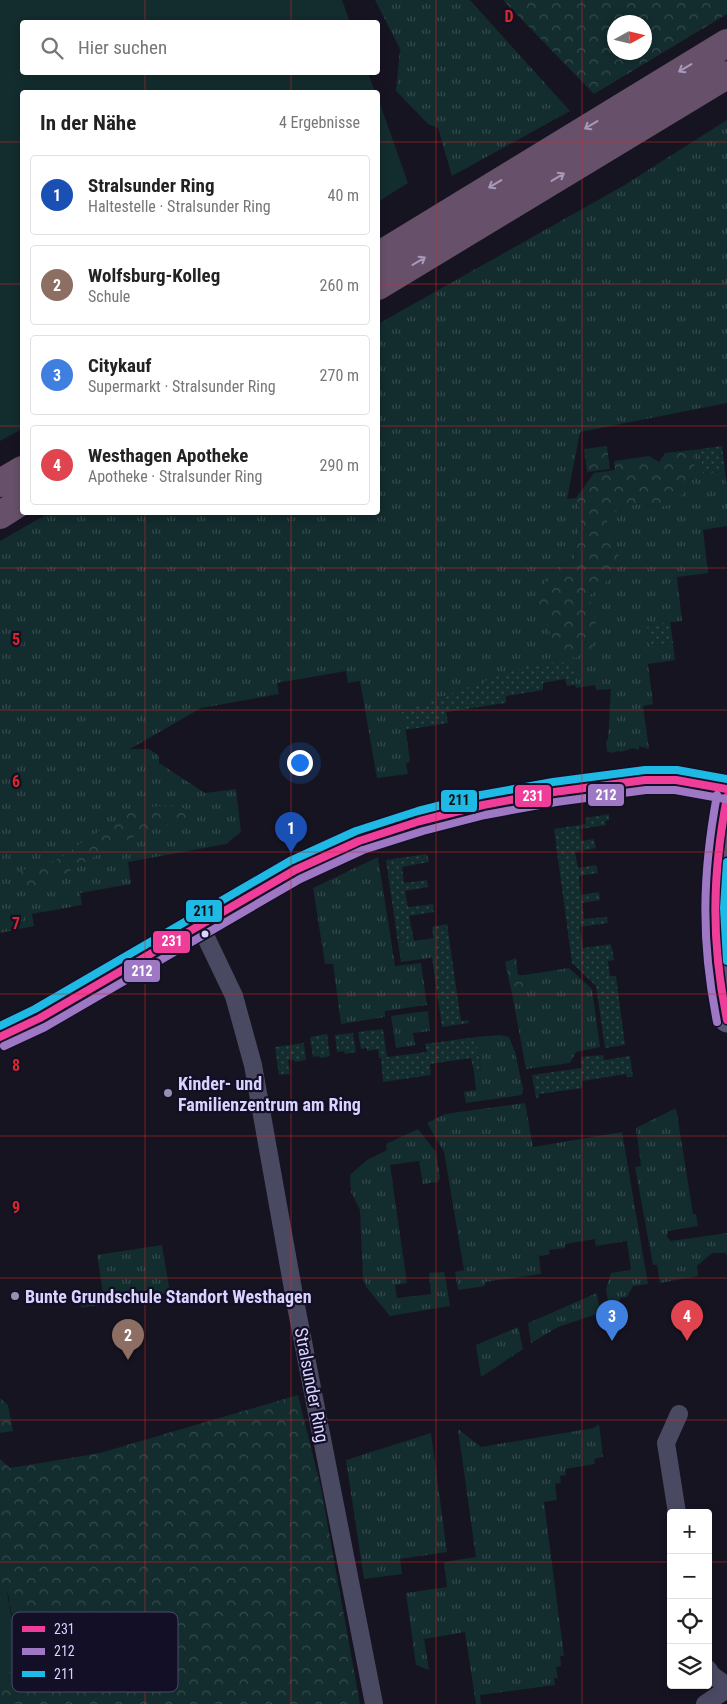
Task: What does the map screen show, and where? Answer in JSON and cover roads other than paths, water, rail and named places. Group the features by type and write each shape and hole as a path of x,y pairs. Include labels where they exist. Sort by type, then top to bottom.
{"highway":[{"path":"380,255 727,43"},
{"path":"380,285 727,75"},
{"path":"0,484 20,471"},
{"path":"0,515 20,502"}],"street":[{"path":"0,1037 40,1018 295,870 359,841 420,821 483,805 554,792 645,780 676,780 727,790"},
{"path":"727,797 718,839 713,921 722,997 727,1020"},
{"name":"Stralsunder Ring","path":"200,925 234,996 253,1065 295,1297 374,1704"},
{"path":"676,1509 666,1444 679,1414"},
{"path":"706,1704 727,1687 712,1675"}],"place":[{"name":"Stralsunder Ring","path":"291,853"},
{"name":"Kinder- und Familienzentrum am Ring","path":"168,1093"},
{"name":"Bunte Grundschule Standort Westhagen","path":"15,1296"},
{"name":"Citykauf","path":"612,1341"},
{"name":"Westhagen Apotheke","path":"687,1341"},
{"name":"Wolfsburg-Kolleg","path":"128,1360"}]}
